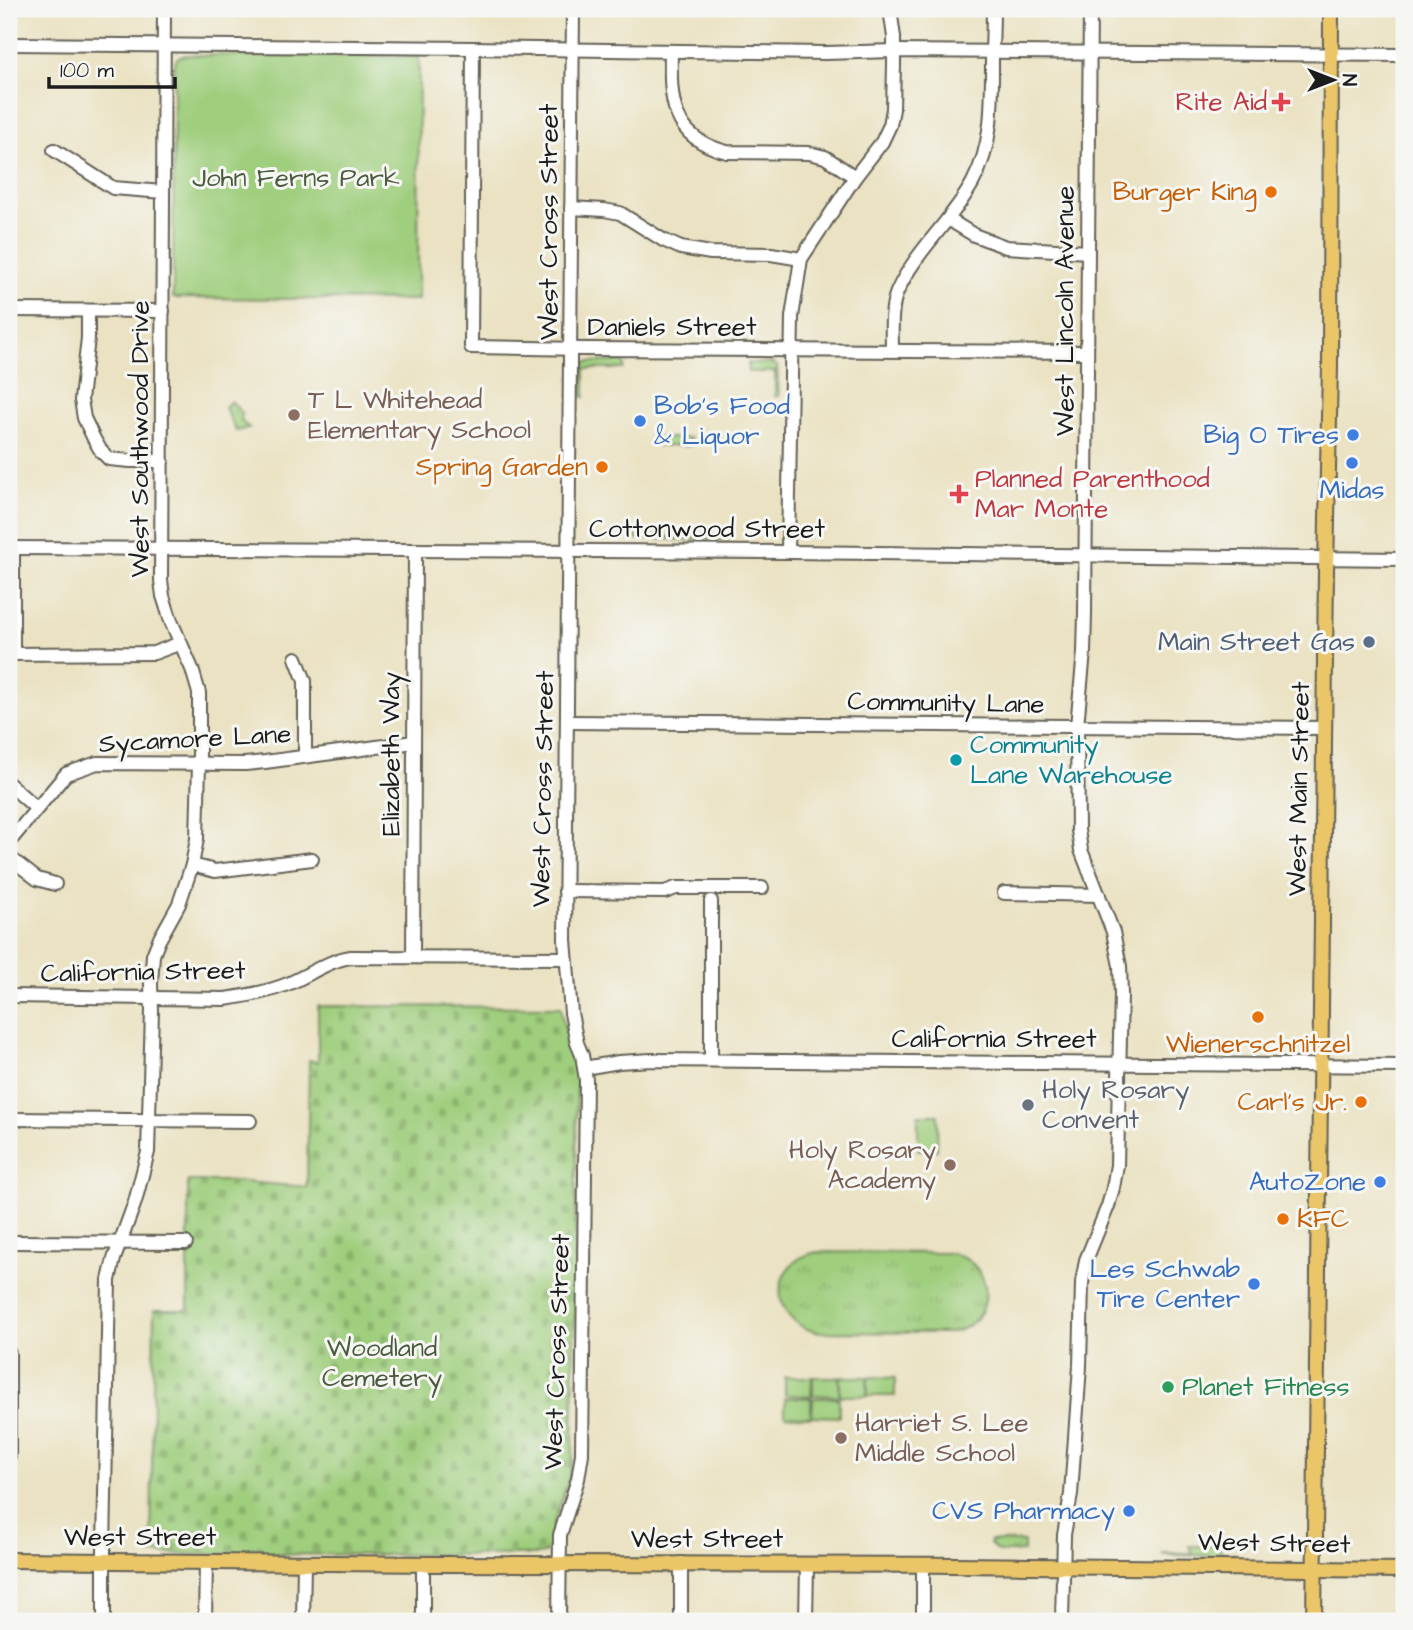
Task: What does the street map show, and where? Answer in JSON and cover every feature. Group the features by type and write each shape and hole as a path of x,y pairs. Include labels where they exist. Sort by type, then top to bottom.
{"main road":[{"name":"West Main Street","path":"1314,1621 1326,559 1331,366 1331,9"},
{"name":"West Street","path":"9,1560 1404,1570"}],"street":[{"name":"West Southwood Drive","path":"104,1621 109,1280 144,1174 148,1152 153,955 179,904 192,865 197,839 199,693 163,596 161,549 164,9"},
{"name":"West Cross Street","path":"559,1621 560,1535 578,1479 582,1454 586,1102 584,1068 572,1021 566,958 565,891 573,9"},
{"path":"788,552 792,317 801,259 855,177 882,142 890,125 893,109 894,51 890,9"},
{"path":"892,350 896,294 909,270 974,181 984,157 992,108 992,9"},
{"name":"West Lincoln Avenue","path":"1062,1621 1062,1566 1071,1494 1080,1366 1082,1283 1086,1260 1108,1206 1118,1151 1120,965 1114,932 1082,850 1078,830 1077,726 1084,652 1086,556 1090,9"},
{"path":"9,44 826,53 894,51 1404,55"},
{"name":"Daniels Street","path":"473,48 471,347 1087,352"},
{"path":"671,51 670,86 673,106 690,134 705,144 727,152 809,153 825,157 855,177"},
{"path":"54,150 113,188 163,192"},
{"path":"571,208 604,209 620,213 681,248 711,253 771,254 801,259"},
{"path":"948,219 974,235 1006,247 1088,252"},
{"path":"9,310 163,312"},
{"path":"88,311 88,338 81,400 84,418 94,439 101,452 109,459 162,461"},
{"path":"11,548 11,654 154,653 181,643"},
{"name":"Cottonwood Street","path":"11,548 788,552 1404,559"},
{"name":"Elizabeth Way","path":"413,957 415,551"},
{"path":"296,658 305,681 304,756"},
{"name":"Community Lane","path":"567,722 1324,728"},
{"name":"Sycamore Lane","path":"9,842 66,774 97,763 265,762 414,742"},
{"path":"9,784 36,808"},
{"path":"9,857 37,880 55,884"},
{"path":"192,865 215,871 313,859"},
{"path":"565,891 665,892 676,888 762,888"},
{"path":"1004,893 1099,895"},
{"path":"711,901 711,1060"},
{"name":"California Street","path":"9,996 213,999 265,991 344,958 566,958"},
{"name":"California Street","path":"584,1068 633,1060 1404,1066"},
{"path":"9,1119 250,1121"},
{"path":"9,1242 186,1243"},
{"path":"9,1353 9,1456"},
{"path":"205,1562 205,1621"},
{"path":"303,1621 304,1563"},
{"path":"681,1563 681,1621"},
{"path":"422,1564 422,1621"},
{"path":"806,1621 807,1564"},
{"path":"923,1566 923,1621"}],"green space":[{"name":"John Ferns Park","path":"183,55 419,57 418,300 173,298 174,65 177,58"},
{"path":"624,361 624,369 585,369 585,397 582,397 581,374 587,362"},
{"path":"748,363 773,363 777,366 779,396 775,396 775,372 748,372"},
{"path":"231,401 242,413 241,421 249,428 236,431 225,407"},
{"path":"658,438 690,438 690,446 658,446"},
{"path":"628,530 630,536 726,537 729,530 729,540 628,539"},
{"name":"Woodland Cemetery","path":"318,1006 561,1007 577,1075 573,1455 570,1476 554,1522 551,1545 545,1553 151,1554 154,1310 188,1310 188,1181 233,1181 307,1187 309,1060 318,1062"},
{"path":"918,1115 938,1115 937,1150 918,1150"},
{"path":"817,1252 951,1253 966,1259 977,1269 984,1281 986,1294 983,1307 976,1319 965,1328 949,1333 818,1332 802,1326 790,1317 780,1292 782,1279 789,1267 801,1258"},
{"path":"785,1377 812,1377 811,1396 785,1395"},
{"path":"813,1377 839,1377 839,1396 813,1395"},
{"path":"840,1377 867,1377 867,1396 840,1396"},
{"path":"868,1377 895,1378 895,1396 868,1396"},
{"path":"785,1398 811,1398 811,1417 785,1416"},
{"path":"813,1398 839,1398 839,1417 812,1416"},
{"path":"990,1541 1024,1542 1024,1552 998,1552"},
{"path":"1189,1546 1218,1546 1223,1553 1235,1556 1163,1555 1193,1553"}],"place":[{"name":"Rite Aid","path":"1281,102"},
{"name":"Burger King","path":"1271,192"},
{"name":"T L Whitehead Elementary School","path":"294,415"},
{"name":"Bob's Food & Liquor","path":"640,421"},
{"name":"Big O Tires","path":"1353,435"},
{"name":"Midas","path":"1352,463"},
{"name":"Spring Garden","path":"602,467"},
{"name":"Planned Parenthood Mar Monte","path":"959,494"},
{"name":"Main Street Gas","path":"1369,642"},
{"name":"Community Lane Warehouse","path":"956,760"},
{"name":"Wienerschnitzel","path":"1258,1017"},
{"name":"Carl's Jr.","path":"1361,1102"},
{"name":"Holy Rosary Convent","path":"1028,1105"},
{"name":"Holy Rosary Academy","path":"950,1165"},
{"name":"AutoZone","path":"1380,1182"},
{"name":"KFC","path":"1283,1219"},
{"name":"Les Schwab Tire Center","path":"1254,1284"},
{"name":"Planet Fitness","path":"1168,1387"},
{"name":"Harriet S. Lee Middle School","path":"841,1438"},
{"name":"CVS Pharmacy","path":"1129,1511"}]}
